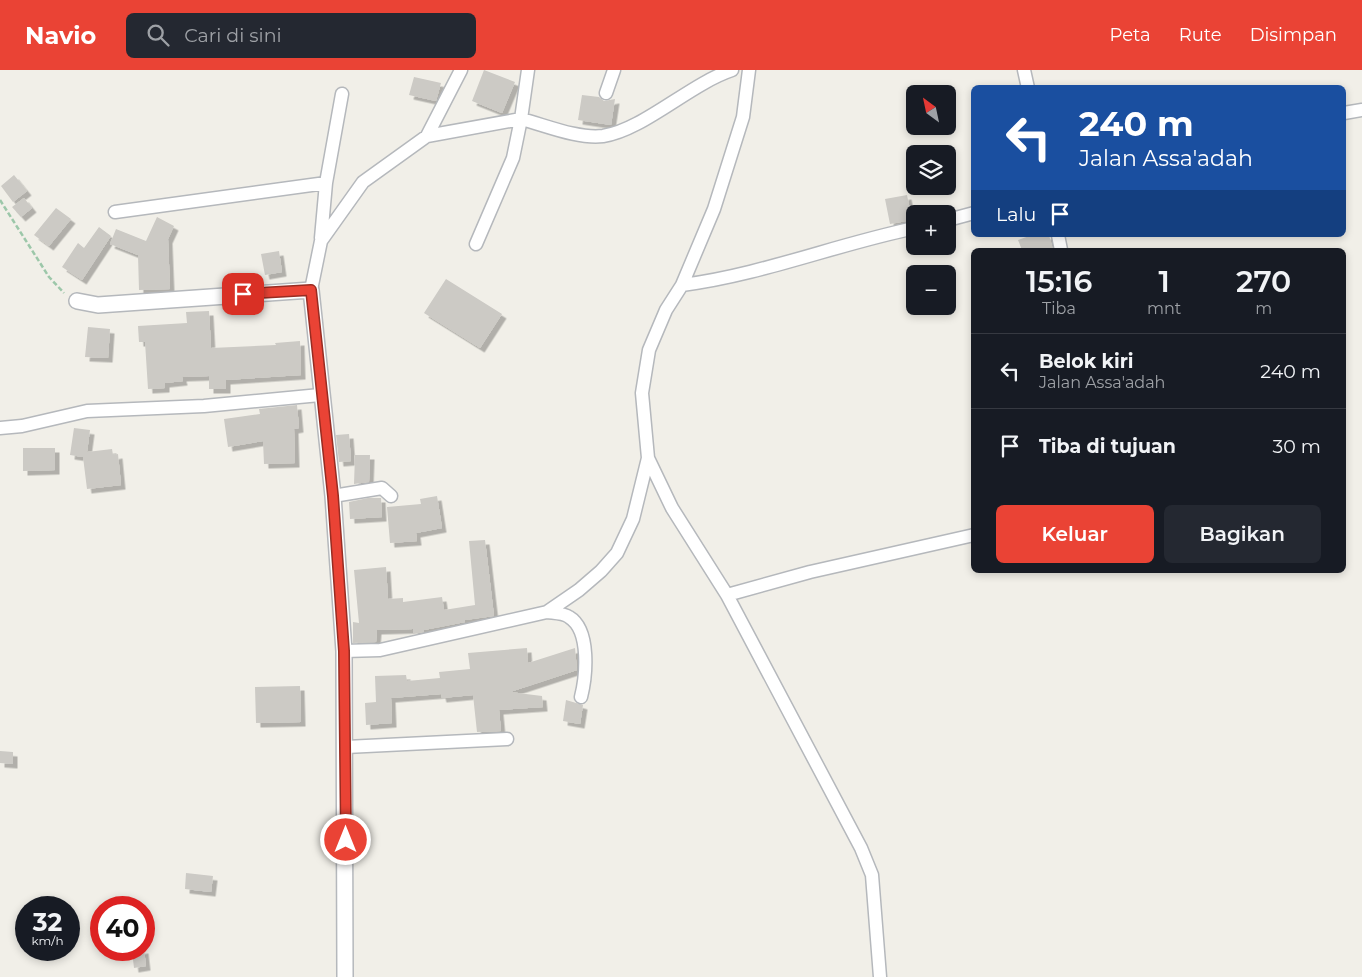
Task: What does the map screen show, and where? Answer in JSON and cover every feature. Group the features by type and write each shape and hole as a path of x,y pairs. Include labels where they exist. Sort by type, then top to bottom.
{"street":[{"path":"427,136 461,70"},
{"path":"476,244 513,158 528,70"},
{"path":"606,93 614,70"},
{"path":"321,241 363,182 427,136 521,119 575,133 602,136 630,127 708,81 732,70"},
{"path":"344,651 380,650 547,612 578,590 617,553 633,519 648,458 642,393 650,350 666,310 682,285 714,209 743,117 749,70"},
{"path":"1024,70 1027,85"},
{"path":"342,94 326,183 321,241 311,290 320,395 333,496 344,651 346,747 345,977"},
{"path":"1346,113 1362,110"},
{"path":"115,212 326,183"},
{"path":"956,218 971,214"},
{"path":"682,285 725,278 906,230"},
{"path":"77,301 98,305 311,290"},
{"path":"0,428 22,426 87,411 223,405 320,395"},
{"path":"648,458 672,508 727,596 862,848 872,876 880,977"},
{"path":"333,496 382,488 391,496"},
{"path":"727,596 810,572 971,536"},
{"path":"547,612 569,616 579,627 587,675 581,697"},
{"path":"346,747 507,739"}],"path":[{"path":"0,200 49,276 62,292 77,301"}],"building":[{"path":"484,70 515,82 502,113 472,101"},
{"path":"414,77 441,83 436,101 409,95"},
{"path":"582,95 599,97 604,101 615,99 611,125 578,120"},
{"path":"14,175 27,191 13,202 1,186"},
{"path":"907,195 909,205 906,205 906,221 890,224 885,199"},
{"path":"24,198 32,208 21,217 12,207"},
{"path":"56,208 71,219 49,246 34,235"},
{"path":"157,217 174,226 168,239 170,289 139,290 138,255 110,244 116,229 146,241"},
{"path":"99,227 111,236 82,280 62,267 78,243 84,248"},
{"path":"1026,237 1050,237 1052,248 1021,248 1018,240"},
{"path":"279,251 282,272 265,275 261,254"},
{"path":"446,279 502,314 480,348 424,313"},
{"path":"209,311 211,348 276,345 275,343 300,341 301,375 226,380 226,389 209,389 209,376 182,377 183,381 165,383 165,388 148,389 145,342 139,342 138,326 187,323 186,312"},
{"path":"88,327 110,329 108,358 85,357"},
{"path":"297,405 299,428 294,429 295,463 264,464 263,441 228,447 224,419 260,414 259,409"},
{"path":"74,428 90,430 87,452 112,449 113,455 118,454 121,485 87,489 83,457 70,455"},
{"path":"349,434 351,461 339,462 336,435"},
{"path":"23,448 55,448 55,470 23,471"},
{"path":"355,455 370,455 369,482 354,484"},
{"path":"437,496 442,528 416,533 417,541 390,543 387,507 421,504 420,499"},
{"path":"368,498 381,498 382,517 350,519 349,502"},
{"path":"485,540 494,616 465,620 465,622 413,634 413,629 377,630 376,642 353,643 353,622 359,623 354,570 386,567 388,599 403,598 403,602 442,597 444,610 475,605 469,541"},
{"path":"527,648 528,663 575,648 577,670 510,692 542,696 543,707 499,710 501,731 477,732 473,695 442,698 441,694 391,698 392,723 366,725 365,703 376,702 375,676 406,675 407,681 440,678 439,672 470,669 468,653"},
{"path":"300,686 301,722 256,723 255,687"},
{"path":"566,700 583,705 580,724 563,721"},
{"path":"0,751 13,752 13,764 0,763"},
{"path":"186,873 213,876 211,892 185,889"},
{"path":"133,961 145,961 146,966 134,968"}],"route":[{"path":"243,294 311,290 320,395 333,496 338,600 344,651 346,840"}]}
